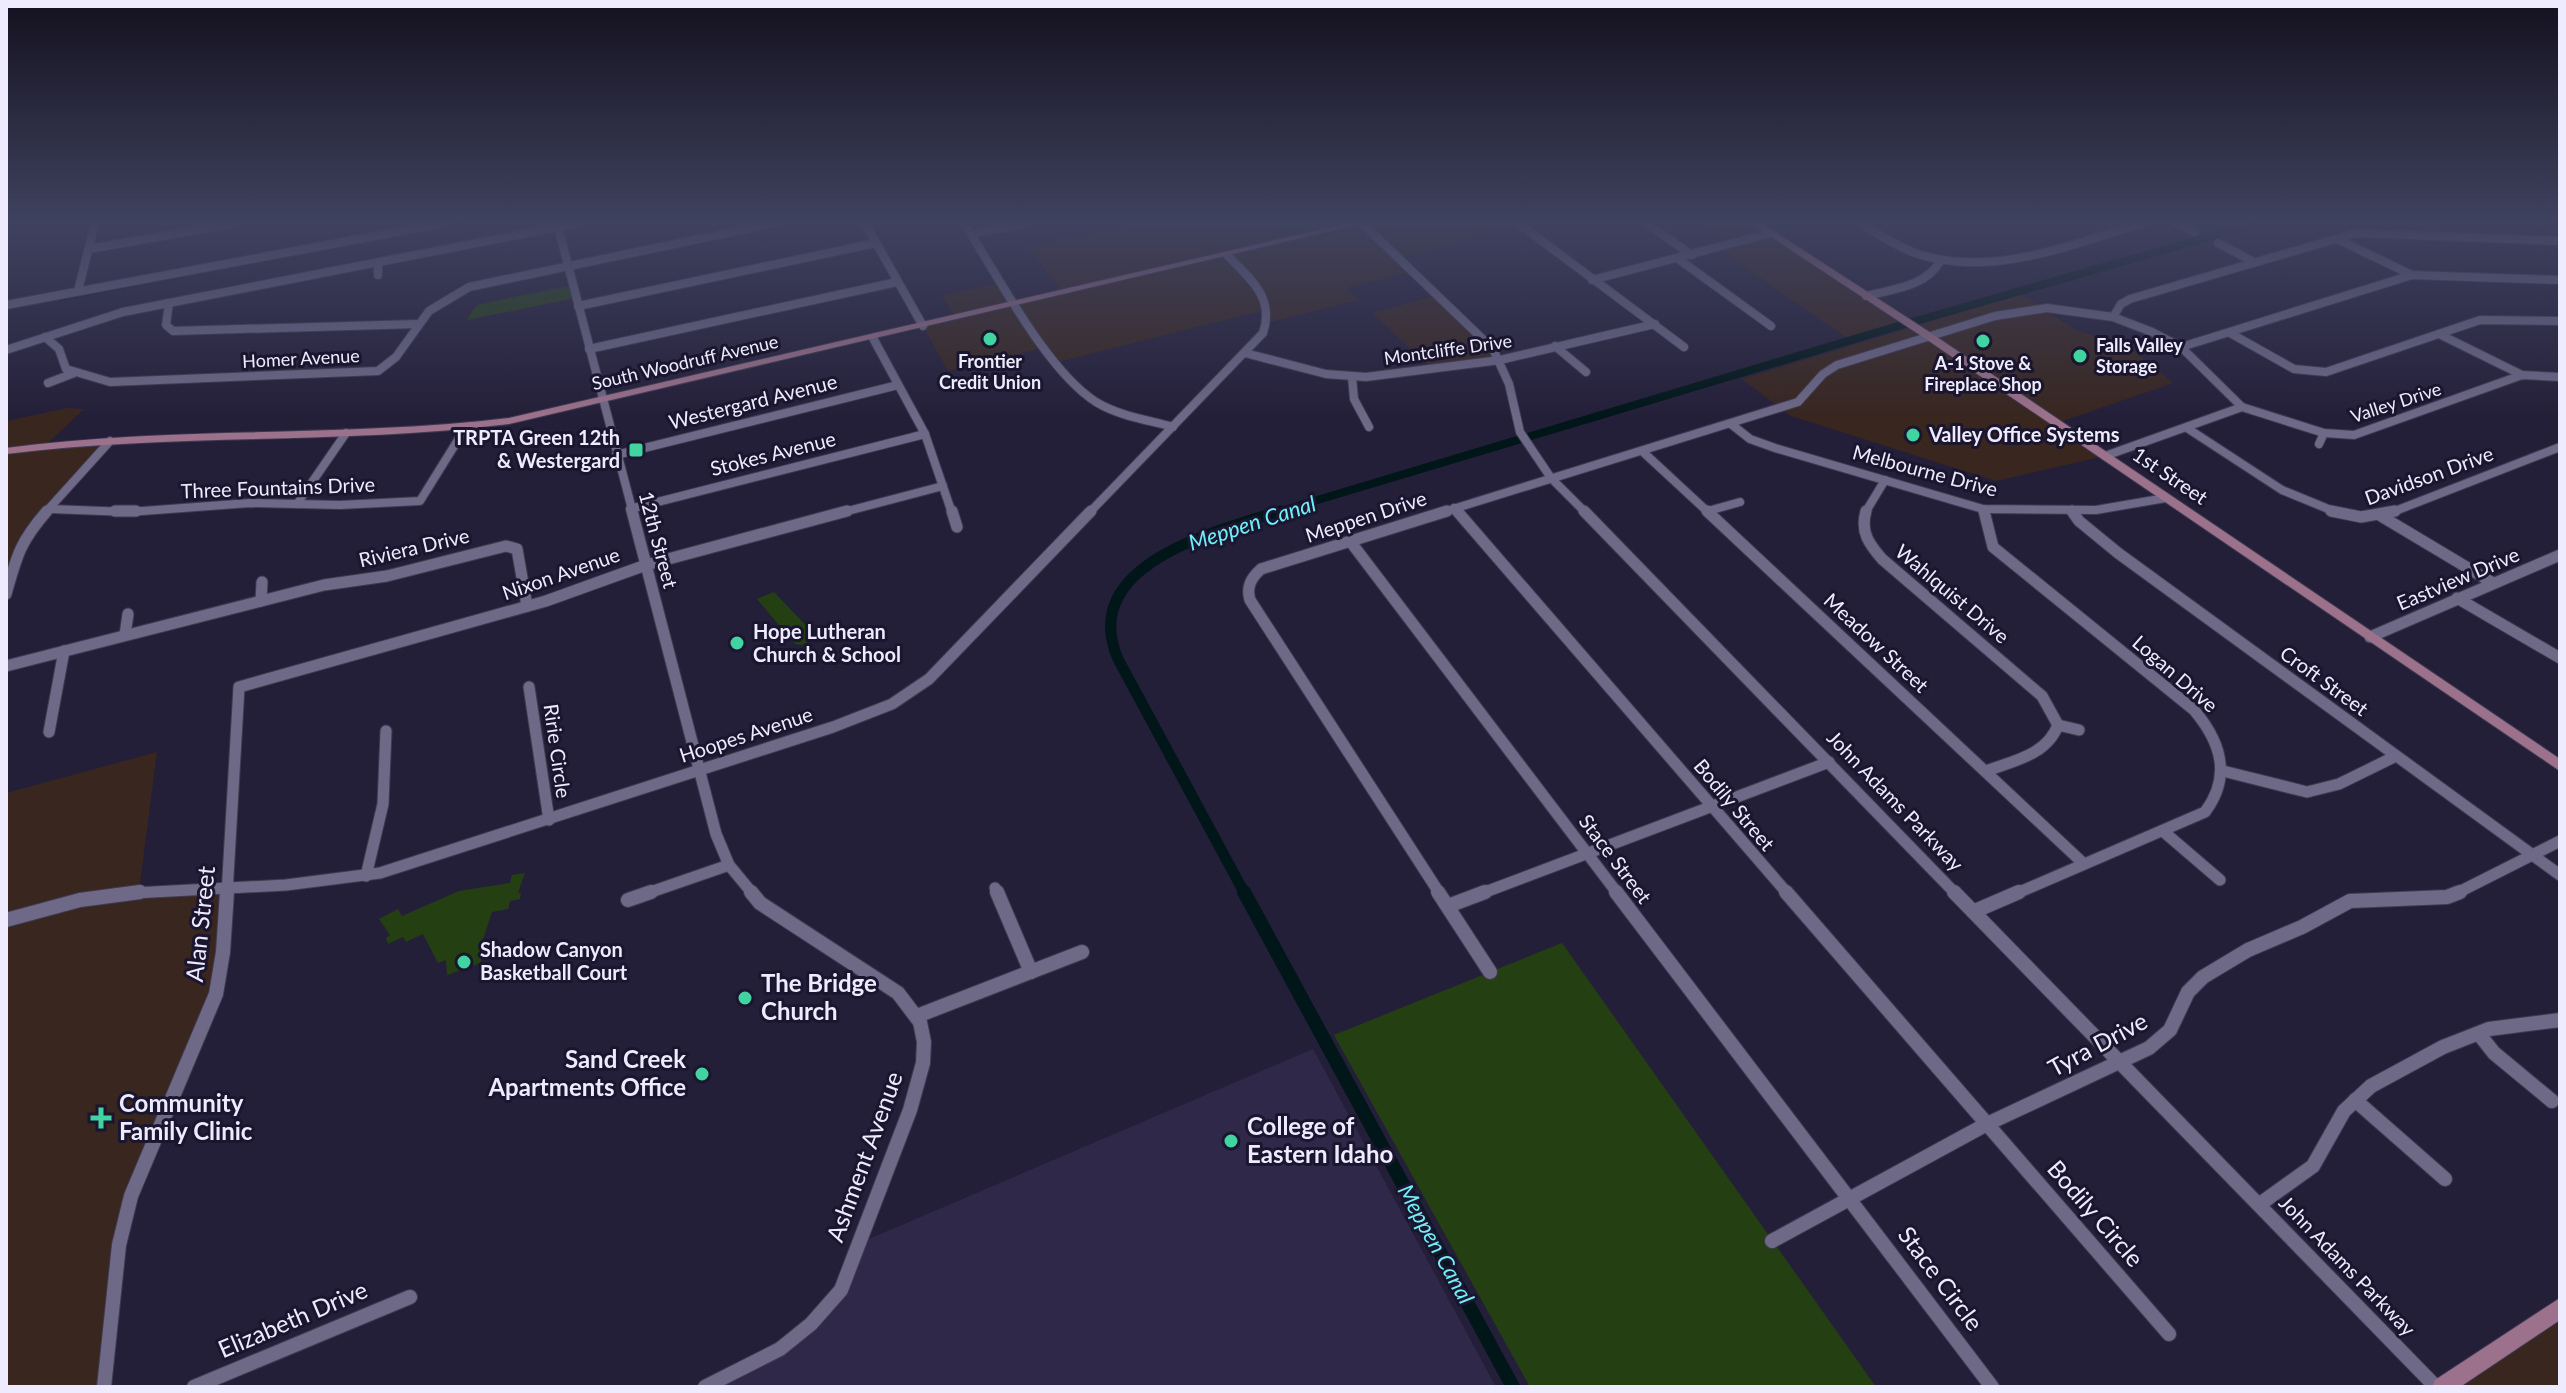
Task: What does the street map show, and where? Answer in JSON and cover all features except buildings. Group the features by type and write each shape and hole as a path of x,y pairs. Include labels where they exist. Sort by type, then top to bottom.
{"main road":[{"name":"South Woodruff Avenue","path":"6,451 110,441 466,427 509,421 1086,288"},
{"name":"1st Street","path":"1854,288 2560,766"},
{"path":"2439,1387 2560,1308"}],"street":[{"path":"6,305 94,288"},
{"path":"6,350 97,318 247,288"},
{"name":"Homer Avenue","path":"74,373 110,382 378,371 389,366 417,324 439,302 467,288"},
{"name":"12th Street","path":"573,288 716,834 729,865"},
{"path":"578,306 663,288"},
{"path":"589,349 869,288"},
{"path":"901,288 923,326"},
{"path":"1007,288 1082,392 1108,408 1173,427"},
{"name":"Hoopes Avenue","path":"6,920 85,898 228,886 341,881 366,876 700,772 864,716 910,694 929,679 1263,333 1270,314 1264,295 1258,288"},
{"name":"John Adams Parkway","path":"1431,288 1485,338 1500,360 1523,438 1551,478 2439,1387"},
{"path":"1603,288 1684,347"},
{"path":"1718,288 1771,326"},
{"path":"1866,296 1894,288"},
{"path":"2113,317 2121,304 2130,299 2167,288"},
{"path":"2105,456 2242,407 2181,347 2371,288"},
{"path":"169,303 166,325 173,331 417,324"},
{"name":"Meppen Drive","path":"1490,972 1247,592 1254,575 1261,569 1798,402 1823,374 1837,365 1927,335 2029,309 2113,317 2181,347"},
{"path":"2230,333 2294,369 2326,372 2494,318 2560,321"},
{"name":"Montcliffe Drive","path":"1245,353 1352,377 1500,360 1655,324"},
{"path":"2439,334 2522,375"},
{"path":"45,337 55,344 65,368 74,373"},
{"path":"873,338 925,434 957,527"},
{"path":"1555,346 1586,372"},
{"path":"48,383 74,373"},
{"name":"Valley Drive","path":"2242,407 2324,433 2354,435 2522,375 2560,377"},
{"path":"1352,377 1354,399 1369,427"},
{"name":"Westergard Avenue","path":"616,455 898,385"},
{"name":"Melbourne Drive","path":"1731,424 1757,442 1983,509 2072,511 2166,498"},
{"name":"Three Fountains Drive","path":"50,509 129,512 250,503 420,501 466,427"},
{"name":"Davidson Drive","path":"2187,428 2303,502 2337,516 2358,519 2381,516 2560,447"},
{"path":"297,504 346,433"},
{"path":"2319,444 2324,433"},
{"name":"Stokes Avenue","path":"630,509 925,434"},
{"path":"6,594 25,536 110,441"},
{"name":"Meadow Street","path":"1642,451 2084,864"},
{"name":"Wahlquist Drive","path":"1885,480 1869,505 1863,522 1865,540 1882,559 2042,696 2058,725"},
{"name":"Nixon Avenue","path":"239,687 527,606 646,565 943,486"},
{"path":"1708,511 1740,502"},
{"name":"Bodily Street","path":"1454,508 1985,1125"},
{"name":"Logan Drive","path":"1983,509 1990,542 1998,552 2165,685 2205,722 2218,745 2223,771"},
{"name":"Croft Street","path":"2072,511 2079,521 2118,553 2560,875"},
{"path":"2381,516 2493,583"},
{"name":"Stace Street","path":"1350,541 1849,1200"},
{"name":"Riviera Drive","path":"6,666 261,601 337,583 387,576 506,546 517,549 527,606"},
{"name":"Eastview Drive","path":"2370,637 2560,555"},
{"path":"261,601 262,582"},
{"path":"2457,598 2560,658"},
{"path":"125,635 128,614"},
{"path":"49,732 64,651"},
{"name":"Alan Street","path":"104,1387 122,1233 131,1196 216,994 228,886 239,687"},
{"name":"Ririe Circle","path":"529,687 549,820"},
{"path":"1986,771 2048,744 2056,735 2058,725 2079,730"},
{"path":"366,876 383,804 386,731"},
{"path":"1975,911 2019,895 2205,812 2212,805 2223,771 2307,792 2339,784 2394,757"},
{"path":"1448,906 1829,762"},
{"path":"2164,832 2220,880"},
{"name":"Tyra Drive","path":"1772,1241 1985,1125 2161,1040 2170,1030 2188,992 2217,966 2248,950 2302,927 2350,901 2447,897 2560,841"},
{"path":"628,900 729,865 760,903 898,993 917,1016 1082,952"},
{"path":"995,888 1031,972"},
{"name":"Ashment Avenue","path":"705,1387 790,1344 822,1315 841,1290 862,1242 917,1086 924,1042 917,1016"},
{"path":"2260,1204 2313,1166 2344,1111 2383,1080 2443,1047 2489,1029 2560,1020"},
{"path":"2479,1034 2494,1053 2552,1101"},
{"path":"2355,1100 2445,1179"},
{"name":"Bodily Circle","path":"1985,1125 2169,1334"},
{"name":"Stace Circle","path":"1849,1200 1992,1387"},
{"name":"Elizabeth Drive","path":"194,1387 410,1297"}],"shaded area":[{"path":"977,288 1007,288 1018,304 1063,293 1059,288 1346,288 1358,300 1267,323 1268,309 1058,362 1047,347 948,371 923,326 956,318 942,296"},
{"path":"1775,288 1854,288 1904,321 1847,338"},
{"path":"2021,294 2074,329 2130,348 2173,383 2057,423 2105,456 1996,481 1791,416 1742,379"},
{"path":"1439,295 1500,360 1432,369 1372,313"},
{"path":"67,408 84,409 47,444 110,441 25,536 6,591 6,421"},
{"path":"157,752 139,891 228,886 216,994 131,1196 104,1387 6,1387 6,793"},
{"name":"College of Eastern Idaho","path":"1313,1049 1496,1387 705,1387 822,1315 862,1242"},
{"path":"2560,1308 2560,1387 2442,1387"}],"green space":[{"path":"558,288 573,288 576,298 467,320 475,307"},
{"path":"774,592 814,634 805,645 795,644 757,599"},
{"path":"525,873 518,893 521,893 520,899 510,901 508,909 492,912 480,948 481,963 447,975 446,960 438,963 423,934 406,942 403,937 388,944 386,938 390,935 379,919 398,909 402,916 459,891 510,883 512,875"},
{"path":"1562,943 1876,1387 1530,1387 1334,1035"}],"waterway":[{"path":"59,300 122,288"},
{"name":"Meppen Canal","path":"1274,513 2031,288"},
{"name":"Meppen Canal","path":"1245,894 1118,659 1111,626 1117,599 1135,576 1160,557 1222,529 1280,511"},
{"name":"Meppen Canal","path":"1244,892 1513,1387"}],"place":[{"name":"Frontier Credit Union","path":"990,339"},
{"name":"A-1 Stove & Fireplace Shop","path":"1983,341"},
{"name":"Falls Valley Storage","path":"2080,356"},
{"name":"Valley Office Systems","path":"1913,435"},
{"name":"TRPTA Green 12th & Westergard","path":"636,450"},
{"name":"Hope Lutheran Church & School","path":"737,643"},
{"name":"Shadow Canyon Basketball Court","path":"464,962"},
{"name":"The Bridge Church","path":"745,998"},
{"name":"Sand Creek Apartments Office","path":"702,1074"},
{"name":"Community Family Clinic","path":"101,1118"},
{"name":"College of Eastern Idaho","path":"1231,1141"}]}
